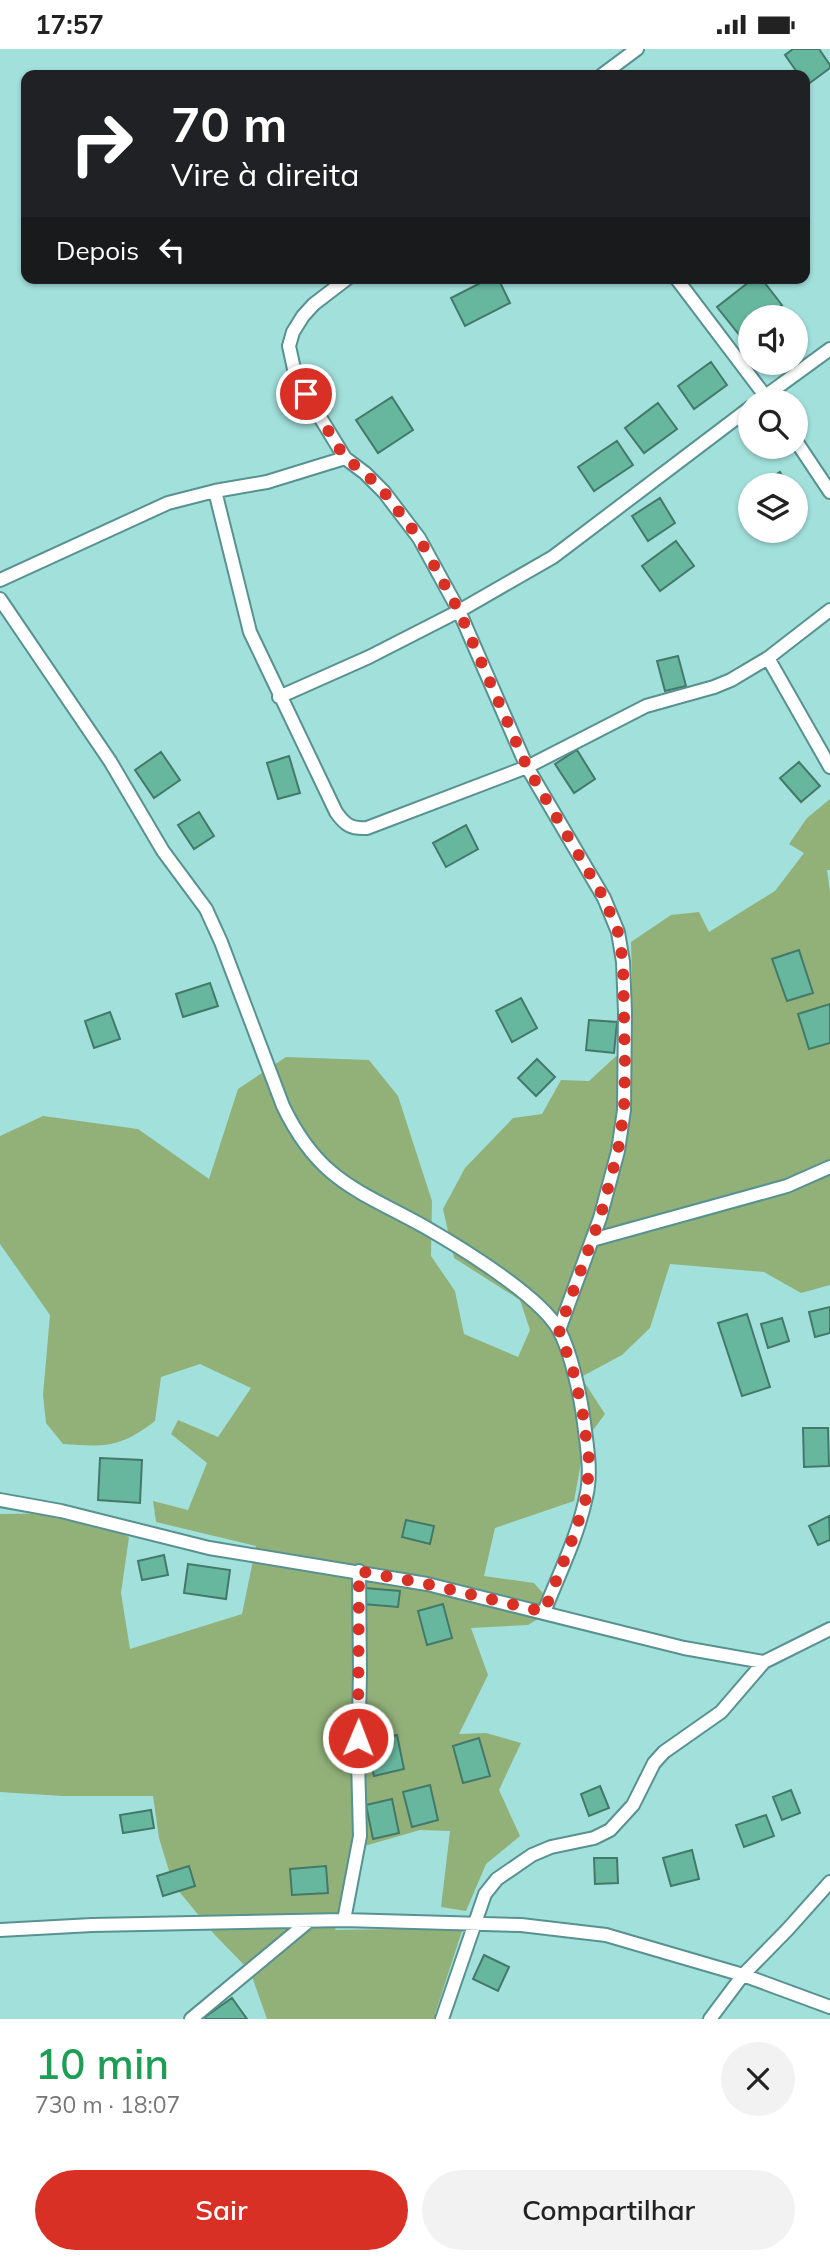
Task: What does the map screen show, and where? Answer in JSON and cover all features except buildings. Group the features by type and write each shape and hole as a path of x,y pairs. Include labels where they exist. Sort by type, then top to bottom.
{"street":[{"path":"609,70 637,49"},
{"path":"341,284 303,316 293,332 289,346 296,378 345,458 365,473 419,538 459,611 527,767 604,898 618,932 623,962 625,1012 624,1110 618,1151 592,1240 559,1330"},
{"path":"680,284 758,389"},
{"path":"778,389 830,349"},
{"path":"279,697 369,657 459,611 553,557 656,476 738,416"},
{"path":"0,580 168,503 267,481 345,458"},
{"path":"808,459 830,492"},
{"path":"215,491 244,613 258,651 336,811 344,824 354,829 367,828 527,767 659,701 732,680 768,658 830,610"},
{"path":"0,599 110,761 163,851 206,909 283,1106 293,1127 318,1161 354,1191 426,1228 475,1258 526,1294 559,1330 575,1377 589,1460 587,1495 544,1612"},
{"path":"768,658 830,767"},
{"path":"592,1240 787,1186 830,1167"},
{"path":"0,1500 72,1514 209,1548 427,1584 684,1648 764,1662"},
{"path":"344,1920 360,1836 359,1571"},
{"path":"442,2019 485,1894 497,1879 532,1855 551,1847 575,1844 610,1830 633,1805 653,1763 664,1752 721,1712 764,1662 830,1629"},
{"path":"710,2019 743,1975 830,1882"},
{"path":"0,1930 92,1925 344,1920 521,1926 607,1935 743,1975 830,2007"},
{"path":"191,2019 309,1921"}],"green space":[{"path":"830,799 830,870 827,870 830,892 830,1285 801,1293 764,1272 670,1264 650,1328 622,1355 581,1377 605,1414 585,1441 574,1501 495,1528 484,1576 534,1583 556,1608 528,1625 471,1628 488,1675 459,1734 486,1733 521,1743 499,1790 520,1836 486,1864 466,1911 441,1907 450,1831 420,1830 361,1847 335,1930 463,1928 435,2014 442,2019 267,2019 250,1971 214,1934 173,1884 159,1838 153,1796 63,1796 0,1792 0,1514 77,1513 129,1537 121,1593 130,1649 242,1614 256,1546 156,1522 153,1501 188,1510 207,1463 171,1434 178,1420 218,1437 251,1388 200,1364 161,1377 155,1421 122,1441 101,1445 63,1444 46,1423 43,1395 50,1315 0,1244 0,1136 43,1116 138,1129 209,1179 238,1089 286,1057 369,1060 398,1096 432,1201 431,1256 455,1291 464,1334 518,1357 530,1330 520,1300 454,1258 443,1209 465,1168 513,1118 542,1114 561,1080 589,1081 627,1046 632,982 631,942 671,915 699,912 709,932 775,891 804,853 789,844 807,818"}],"route":[{"path":"306,394 345,458 384,492 419,538 459,611 527,767 604,898 618,932 623,962 625,1012 624,1110 618,1151 600,1218 559,1330 575,1377 589,1460 587,1495 574,1535 544,1612 359,1571 358,1738"}]}
